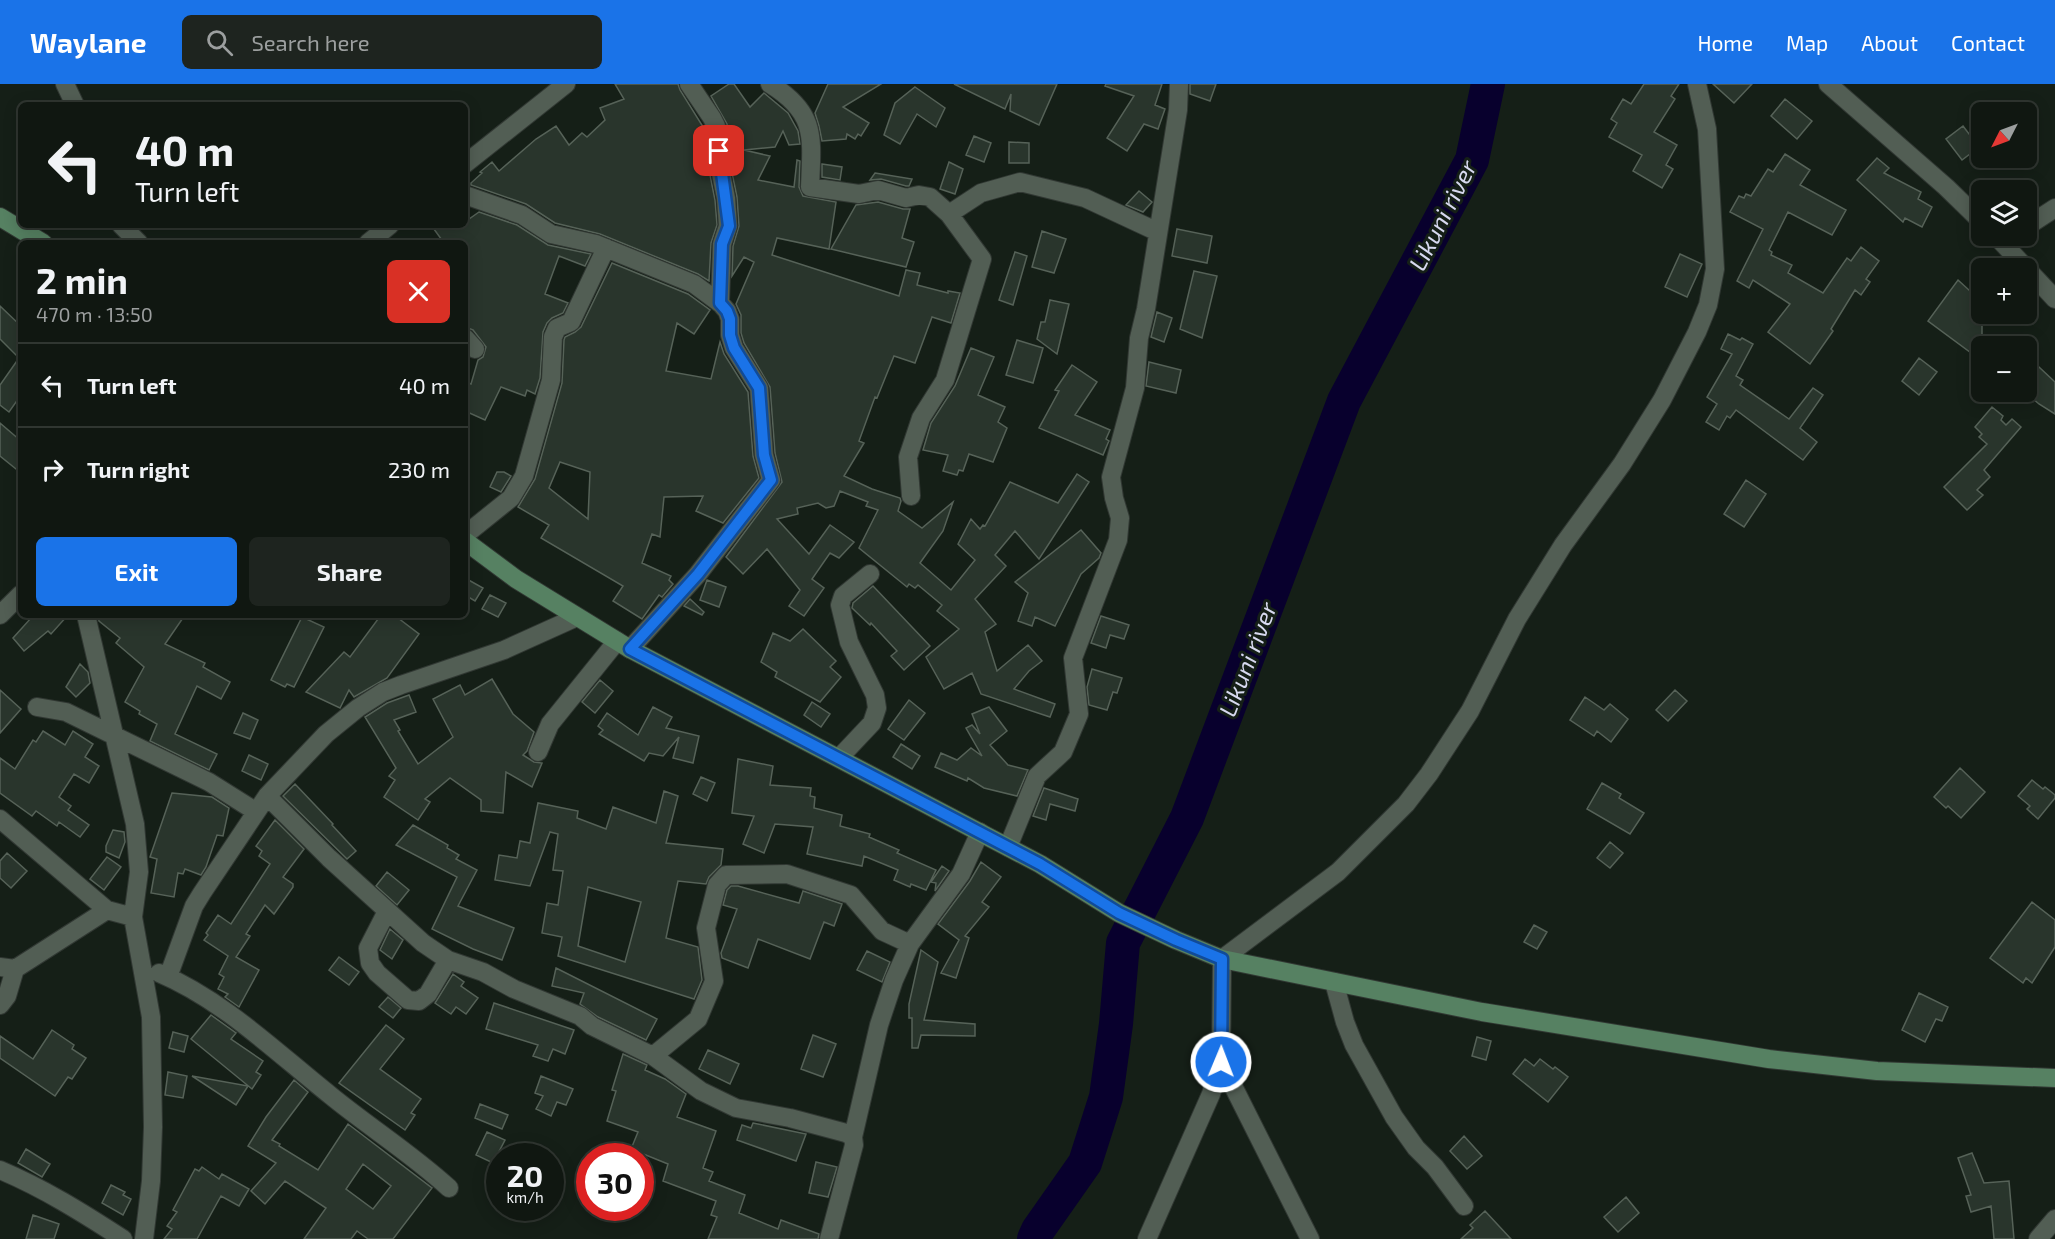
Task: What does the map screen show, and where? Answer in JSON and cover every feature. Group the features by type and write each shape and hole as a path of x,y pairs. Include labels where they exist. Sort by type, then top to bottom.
{"street":[{"path":"65,84 74,102"},
{"path":"468,162 565,84"},
{"path":"689,84 712,118 718,137 719,164 729,226 722,244 720,303"},
{"path":"770,84 788,95 808,122 812,141 810,187 859,194 878,190 906,198 919,195 930,197 949,214 982,260 945,380 921,418 908,457 911,496"},
{"path":"1008,846 1037,776 1063,752 1079,714 1073,658 1118,540 1120,518 1111,477 1135,388 1139,338 1146,309 1179,110 1179,84"},
{"path":"1222,959 1338,872 1406,804 1430,774 1470,711 1517,620 1563,545 1622,464 1662,400 1697,332 1708,305 1715,269 1707,129 1697,84"},
{"path":"1828,84 1971,211"},
{"path":"949,214 981,194 1020,182 1085,198 1158,232"},
{"path":"468,196 522,214 551,234 606,248 694,284 720,303 730,319 730,335 734,348 759,388 764,455 771,480 698,574 624,645 550,724 538,752"},
{"path":"2037,220 2055,208"},
{"path":"0,217 18,228"},
{"path":"18,228 38,240"},
{"path":"124,228 136,240"},
{"path":"372,240 386,228"},
{"path":"2012,246 2055,299"},
{"path":"468,533 511,498 524,476 551,380 553,337 557,328 571,322 606,248"},
{"path":"468,543 516,579 624,645 1008,846 1119,913 1222,959 1482,1012 1769,1059 1877,1071 2055,1078"},
{"path":"839,758 872,723 877,708 875,695 849,642 840,605 843,596 870,574"},
{"path":"0,615 18,597"},
{"path":"168,977 194,906 261,803 326,734 358,708 383,692 504,650 577,617"},
{"path":"87,618 135,825 139,872 133,917 151,1017 153,1127 151,1181 144,1239"},
{"path":"37,707 66,712 209,782 261,803 329,858 423,943 448,960 483,972 580,1016 592,1026 653,1056 701,1091 736,1107 846,1132 853,1137"},
{"path":"0,819 107,910 133,917"},
{"path":"829,1239 854,1145 853,1137 879,1025 894,980 910,944 961,874 980,832"},
{"path":"653,1056 698,1019 714,981 706,928 717,885 726,874 787,874 851,895 882,931 910,944"},
{"path":"0,1005 7,996 7,968 107,910"},
{"path":"387,911 368,948 370,963 377,973 408,1000 419,1001 428,994 448,960"},
{"path":"1147,1239 1211,1094 1221,1062 1222,959"},
{"path":"143,966 168,977 241,1023 330,1096 425,1166 449,1188"},
{"path":"1334,982 1354,1045 1394,1117 1416,1148 1435,1167 1464,1206"},
{"path":"1221,1062 1310,1239"},
{"path":"0,1170 31,1183 123,1239"},
{"path":"2038,1239 2055,1219"}],"building":[{"path":"615,84 678,84 705,130 717,225 711,243 709,281 698,274 600,234 555,223 526,204 471,185 482,173 480,172 492,162 499,171 536,139 556,126 569,145 582,133 587,137 605,120 600,108 624,99"},
{"path":"729,84 734,84 750,107 764,93 788,113 798,131 800,144 789,145 783,131 775,147 744,150 770,156 758,180 794,187 797,160 800,161 799,187 803,196 836,202 829,249 777,238 772,255 899,296 906,270 920,273 917,285 948,293 948,291 960,293 951,323 932,317 915,363 894,356 877,398 875,397 859,441 864,443 844,476 872,489 900,498 898,511 922,528 953,502 943,531 920,563 951,590 975,560 958,544 971,519 980,529 983,525 985,526 1010,482 1058,503 1077,474 1089,482 1039,559 1015,531 995,555 1006,566 975,599 996,624 985,632 997,671 1028,645 1042,661 1029,671 1014,689 1055,704 1050,717 981,694 972,673 944,689 926,657 959,629 937,611 942,605 918,585 915,588 909,584 907,587 859,548 878,510 866,506 868,502 840,491 834,506 826,508 818,503 797,508 798,514 777,519 809,554 830,525 854,542 839,558 830,553 812,579 824,588 804,616 789,606 800,590 767,549 743,574 726,557 782,482 775,453 770,387 744,343 741,333 741,315 736,304 754,262 744,257 732,276 733,246 739,226 737,197 730,163 727,124 711,96"},
{"path":"828,84 881,84 843,107 869,123 861,136 858,134 855,139 847,134 846,139 822,141 815,113"},
{"path":"954,84 1057,84 1039,125 1010,111 1011,94 1005,109"},
{"path":"1106,84 1162,84 1155,105 1165,109 1158,129 1144,124 1127,151 1107,138 1134,96 1105,86"},
{"path":"1190,84 1216,84 1210,101 1190,94"},
{"path":"1644,84 1679,84 1671,96 1675,99 1654,132 1677,145 1666,165 1673,169 1662,188 1633,171 1642,155 1609,137 1617,123 1611,119 1623,99 1631,104"},
{"path":"1713,84 1752,84 1734,103"},
{"path":"915,87 945,108 936,127 917,114 900,144 884,135 895,103"},
{"path":"1785,99 1812,121 1797,139 1771,116"},
{"path":"1963,126 1971,136 1971,153 1962,160 1946,139"},
{"path":"974,136 991,143 984,162 966,155"},
{"path":"1009,142 1029,143 1029,163 1009,163"},
{"path":"1785,154 1810,170 1800,185 1846,210 1832,235 1788,212 1769,250 1772,252 1771,255 1792,265 1788,273 1823,293 1847,258 1851,261 1861,247 1879,261 1866,279 1870,282 1861,295 1855,290 1831,329 1833,331 1810,364 1768,332 1790,304 1753,280 1749,288 1737,281 1763,229 1730,212 1739,196 1744,198 1746,194 1751,196 1768,169 1773,172"},
{"path":"1877,158 1889,168 1884,173 1921,192 1918,199 1932,207 1922,227 1905,218 1903,222 1857,180"},
{"path":"949,162 963,169 955,194 940,189"},
{"path":"822,164 842,167 840,180 822,177"},
{"path":"875,173 912,179 909,186 881,179 870,180"},
{"path":"1139,191 1152,202 1143,212 1126,205"},
{"path":"878,202 910,209 902,238 914,242 906,267 831,249 856,205"},
{"path":"479,212 517,225 548,245 591,254 585,266 559,256 545,294 568,303 563,313 547,323 543,332 540,378 535,394 527,390 525,396 501,387 485,420 468,412 468,383 471,384 478,360 483,357 486,347 473,330 468,328 468,240 442,240 433,228 468,228 468,220"},
{"path":"1177,229 1212,236 1207,263 1172,256"},
{"path":"1042,231 1066,239 1054,273 1032,267"},
{"path":"1015,252 1027,256 1013,305 999,300"},
{"path":"1680,254 1702,264 1687,297 1665,287"},
{"path":"612,263 688,294 710,310 694,334 677,323 666,371 711,379 720,342 724,354 748,392 753,456 759,478 723,523 696,511 703,496 664,497 660,537 652,534 642,563 671,576 669,580 673,584 662,597 659,595 642,619 613,601 623,586 541,538 549,525 518,507 535,479 562,383 565,337 581,327","holes":["560,462 590,472 588,519 549,488"]},
{"path":"1194,271 1217,276 1202,338 1180,329"},
{"path":"1958,280 1971,292 1971,324 1982,324 1982,336 1971,336 1971,353 1928,321"},
{"path":"1050,300 1069,304 1057,354 1037,339 1041,322 1045,322"},
{"path":"0,306 18,323 18,357 0,339"},
{"path":"1157,312 1172,318 1164,342 1151,337"},
{"path":"1728,334 1753,344 1736,376 1743,380 1740,385 1789,419 1813,388 1823,395 1800,428 1817,442 1803,460 1736,410 1730,418 1727,416 1719,430 1706,422 1717,404 1707,397 1732,354 1721,349"},
{"path":"1017,340 1043,348 1033,383 1006,375"},
{"path":"971,348 994,357 978,395 1005,407 998,422 1007,428 993,462 969,454 963,471 959,470 957,475 943,471 948,455 923,450 931,423 955,386"},
{"path":"1919,358 1937,372 1919,395 1902,381"},
{"path":"18,359 18,399 9,412 0,405 0,385"},
{"path":"1149,362 1181,370 1176,393 1146,386"},
{"path":"1072,365 1097,382 1075,415 1110,430 1106,439 1109,441 1103,455 1039,428 1059,391 1055,390"},
{"path":"2037,365 2055,382 2055,414 2037,402"},
{"path":"1992,407 2003,416 2001,420 2006,425 2012,419 2021,427 1984,470 1990,477 1977,490 1983,495 1967,510 1944,487 1987,444 1979,437 1982,434 1975,427"},
{"path":"0,423 18,438 18,471 0,456"},
{"path":"497,472 504,472 511,476 501,492 490,487"},
{"path":"1746,480 1766,494 1744,527 1724,514"},
{"path":"1081,530 1101,553 1099,558 1081,574 1055,626 1035,617 1032,626 1018,621 1028,593 1015,582"},
{"path":"468,580 483,588 475,601 468,597"},
{"path":"707,580 726,587 719,607 700,600"},
{"path":"873,586 930,646 904,670 891,656 897,651 871,623 870,625 852,608 853,603"},
{"path":"490,595 506,603 498,617 482,609"},
{"path":"690,599 704,612 702,615 684,606"},
{"path":"1101,616 1129,625 1124,639 1110,635 1106,648 1091,643"},
{"path":"31,618 65,618 51,634 48,631 24,651 13,638"},
{"path":"98,618 183,618 165,644 205,663 203,667 230,682 221,699 197,686 175,734 217,754 209,770 150,741 157,724 139,714 140,711 125,702 144,667 116,643 120,638 99,621"},
{"path":"302,618 324,627 294,687 287,684 285,687 271,680"},
{"path":"379,618 398,618 419,634 387,678 354,697 349,690 340,708 306,692 344,652 350,657"},
{"path":"803,629 836,661 830,667 841,677 820,702 775,677 777,672 761,662 773,633 790,641"},
{"path":"80,664 88,672 90,683 76,697 66,687"},
{"path":"1092,669 1122,678 1117,693 1113,692 1107,710 1089,705 1087,687"},
{"path":"492,679 513,714 534,732 527,751 523,755 534,762 542,763 532,787 506,772 503,813 481,811 481,800 450,778 425,799 430,802 418,820 384,797 395,780 389,776 396,768 365,717 387,703 409,695 416,712 394,720 418,764 453,737 433,699 460,685 465,695"},
{"path":"600,680 613,691 595,713 582,702"},
{"path":"0,690 21,709 0,733"},
{"path":"1675,690 1687,701 1668,721 1656,710"},
{"path":"1585,697 1604,710 1610,704 1628,719 1611,742 1597,731 1594,736 1570,720"},
{"path":"909,700 925,713 904,740 888,729"},
{"path":"812,702 830,714 821,727 804,715"},
{"path":"653,707 672,717 666,728 699,736 693,763 673,758 679,737 663,756 649,753 644,761 599,734 603,730 598,726 607,713 638,735"},
{"path":"989,707 1007,731 990,745 1008,765 1028,770 1017,796 984,788 968,778 967,781 935,767 941,753 957,760 971,748 982,756 966,728 972,725 980,734 972,714"},
{"path":"243,713 258,720 250,739 234,733"},
{"path":"43,731 65,745 73,731 93,744 85,757 99,766 89,783 74,774 59,797 71,806 68,810 89,825 80,837 59,822 57,826 36,811 32,816 0,793 0,758 15,769 33,740 36,742"},
{"path":"901,744 920,756 912,769 893,757"},
{"path":"249,755 268,764 261,780 242,771"},
{"path":"738,759 773,766 770,785 811,788 810,796 815,797 814,808 842,815 840,826 870,834 869,837 899,850 897,853 936,870 926,890 911,884 910,887 894,880 898,870 864,856 862,866 807,854 813,827 775,824 764,853 743,844 754,816 732,813"},
{"path":"1960,768 1985,792 1961,818 1934,797"},
{"path":"701,777 715,783 707,801 693,794"},
{"path":"2032,780 2055,795 2038,819 2027,809 2030,806 2018,796"},
{"path":"1602,783 1621,794 1619,798 1644,813 1630,834 1587,809"},
{"path":"295,784 356,851 347,859 283,796"},
{"path":"1044,788 1078,799 1075,811 1050,804 1046,820 1033,816"},
{"path":"664,791 678,796 666,843 723,849 721,865 709,877 706,884 678,881 666,938 698,947 702,980 694,999 558,956 562,937 542,933 547,903 558,905 563,871 553,870 558,834 550,832 530,886 495,880 499,855 517,858 520,841 530,843 538,803 578,811 577,818 606,829 613,807 656,823","holes":["588,887 641,902 625,962 578,946"]},
{"path":"172,793 212,797 229,808 223,836 217,835 206,867 201,875 185,869 183,874 178,873 174,897 151,893 157,859 150,857"},
{"path":"275,820 304,849 283,877 293,884 293,887 274,914 265,905 246,934 250,936 236,957 259,970 239,1007 225,997 228,994 218,989 224,977 219,974 228,956 204,940 218,915 231,924 270,864 259,856 262,851 256,846"},
{"path":"413,825 448,845 447,848 459,855 456,859 477,870 458,906 514,928 502,960 432,929 457,877 396,845"},
{"path":"113,830 124,832 125,842 119,858 106,852 106,846"},
{"path":"1610,842 1623,853 1610,868 1597,858"},
{"path":"7,853 27,871 11,888 0,878 0,861"},
{"path":"107,857 121,867 104,890 90,879"},
{"path":"981,862 1001,877 982,902 989,907 965,936 969,938 956,978 941,973 959,940 938,924"},
{"path":"942,866 949,871 935,891 936,883 931,882"},
{"path":"387,872 409,890 397,905 376,886"},
{"path":"731,886 799,903 803,891 842,904 834,926 824,922 810,959 758,939 748,968 722,958 721,953 737,909 723,905 727,890"},
{"path":"2032,902 2055,920 2055,947 2032,983 2026,978 2023,983 1990,958"},
{"path":"1534,925 1547,932 1537,949 1524,942"},
{"path":"390,929 403,940 392,959 380,950"},
{"path":"921,950 938,962 924,1020 975,1024 975,1036 921,1035 918,1048 912,1048 912,1018 909,1018 909,1004"},
{"path":"867,951 890,962 882,982 857,970"},
{"path":"339,957 359,972 349,985 329,970"},
{"path":"556,968 657,1019 646,1040 598,1017 580,1004 584,993 552,986"},
{"path":"453,974 464,982 461,986 478,998 466,1014 456,1007 451,1014 435,1003"},
{"path":"1919,993 1948,1007 1942,1021 1936,1019 1925,1042 1902,1030"},
{"path":"388,997 401,1008 393,1018 379,1007"},
{"path":"494,1003 574,1030 565,1054 553,1049 548,1061 533,1056 538,1045 486,1029"},
{"path":"211,1015 236,1033 231,1039 263,1061 256,1072 261,1075 252,1089 191,1039"},
{"path":"386,1025 404,1039 380,1069 421,1099 411,1113 415,1115 405,1130 339,1083"},
{"path":"52,1030 74,1045 72,1049 86,1058 72,1079 68,1077 55,1096 0,1058 0,1036 33,1059"},
{"path":"173,1032 188,1036 184,1052 169,1048"},
{"path":"813,1035 836,1044 823,1077 801,1069"},
{"path":"1477,1037 1491,1041 1486,1060 1472,1056"},
{"path":"708,1050 739,1064 730,1084 699,1069"},
{"path":"623,1054 647,1065 645,1070 665,1079 686,1094 677,1117 716,1131 703,1168 713,1172 709,1181 745,1195 739,1213 778,1229 781,1220 819,1234 818,1239 708,1239 717,1217 711,1215 716,1201 663,1181 668,1164 654,1158 654,1143 633,1143 638,1132 607,1121 616,1091 612,1090"},
{"path":"1525,1059 1534,1066 1540,1059 1568,1077 1548,1102 1513,1074"},
{"path":"168,1072 187,1076 183,1098 165,1095"},
{"path":"192,1076 248,1086 236,1105"},
{"path":"541,1076 573,1089 566,1105 557,1102 551,1116 536,1109 543,1096 535,1093"},
{"path":"294,1080 308,1092 272,1140 280,1144 279,1146 318,1170 348,1124 432,1188 393,1239 368,1239 357,1231 351,1239 304,1239 326,1208 285,1181 265,1204 251,1191 276,1163 248,1146 266,1117","holes":["363,1164 391,1186 373,1209 346,1189"]},
{"path":"480,1104 508,1115 502,1129 475,1118"},
{"path":"753,1123 806,1134 796,1161 737,1140 742,1125 751,1128"},
{"path":"487,1132 505,1140 503,1143 486,1143 486,1160 476,1155"},
{"path":"1464,1136 1482,1156 1467,1169 1450,1151"},
{"path":"26,1149 50,1164 42,1177 18,1163"},
{"path":"1972,1153 1984,1183 2009,1181 2014,1239 1994,1239 1991,1206 1971,1212 1966,1196 1971,1195 1958,1158"},
{"path":"816,1162 837,1167 828,1197 809,1193"},
{"path":"202,1167 219,1179 222,1174 249,1189 239,1206 221,1196 197,1239 164,1239 172,1229 167,1226 177,1212 173,1210 195,1169 199,1171"},
{"path":"111,1185 125,1192 123,1195 131,1199 123,1215 102,1203"},
{"path":"1626,1197 1639,1213 1618,1232 1604,1217"},
{"path":"1485,1211 1511,1239 1461,1239 1473,1228 1470,1225"},
{"path":"33,1215 59,1224 54,1239 26,1239"}],"waterway":[{"name":"Likuni river","path":"1034,1239 1085,1163 1106,1097 1116,1024 1123,943 1187,818 1344,401 1472,160 1488,84"}],"route":[{"path":"719,151 729,226 722,244 720,303 730,319 730,335 734,348 759,388 764,455 771,480 698,574 630,649 1040,864 1119,913 1222,959 1221,1062"}]}
